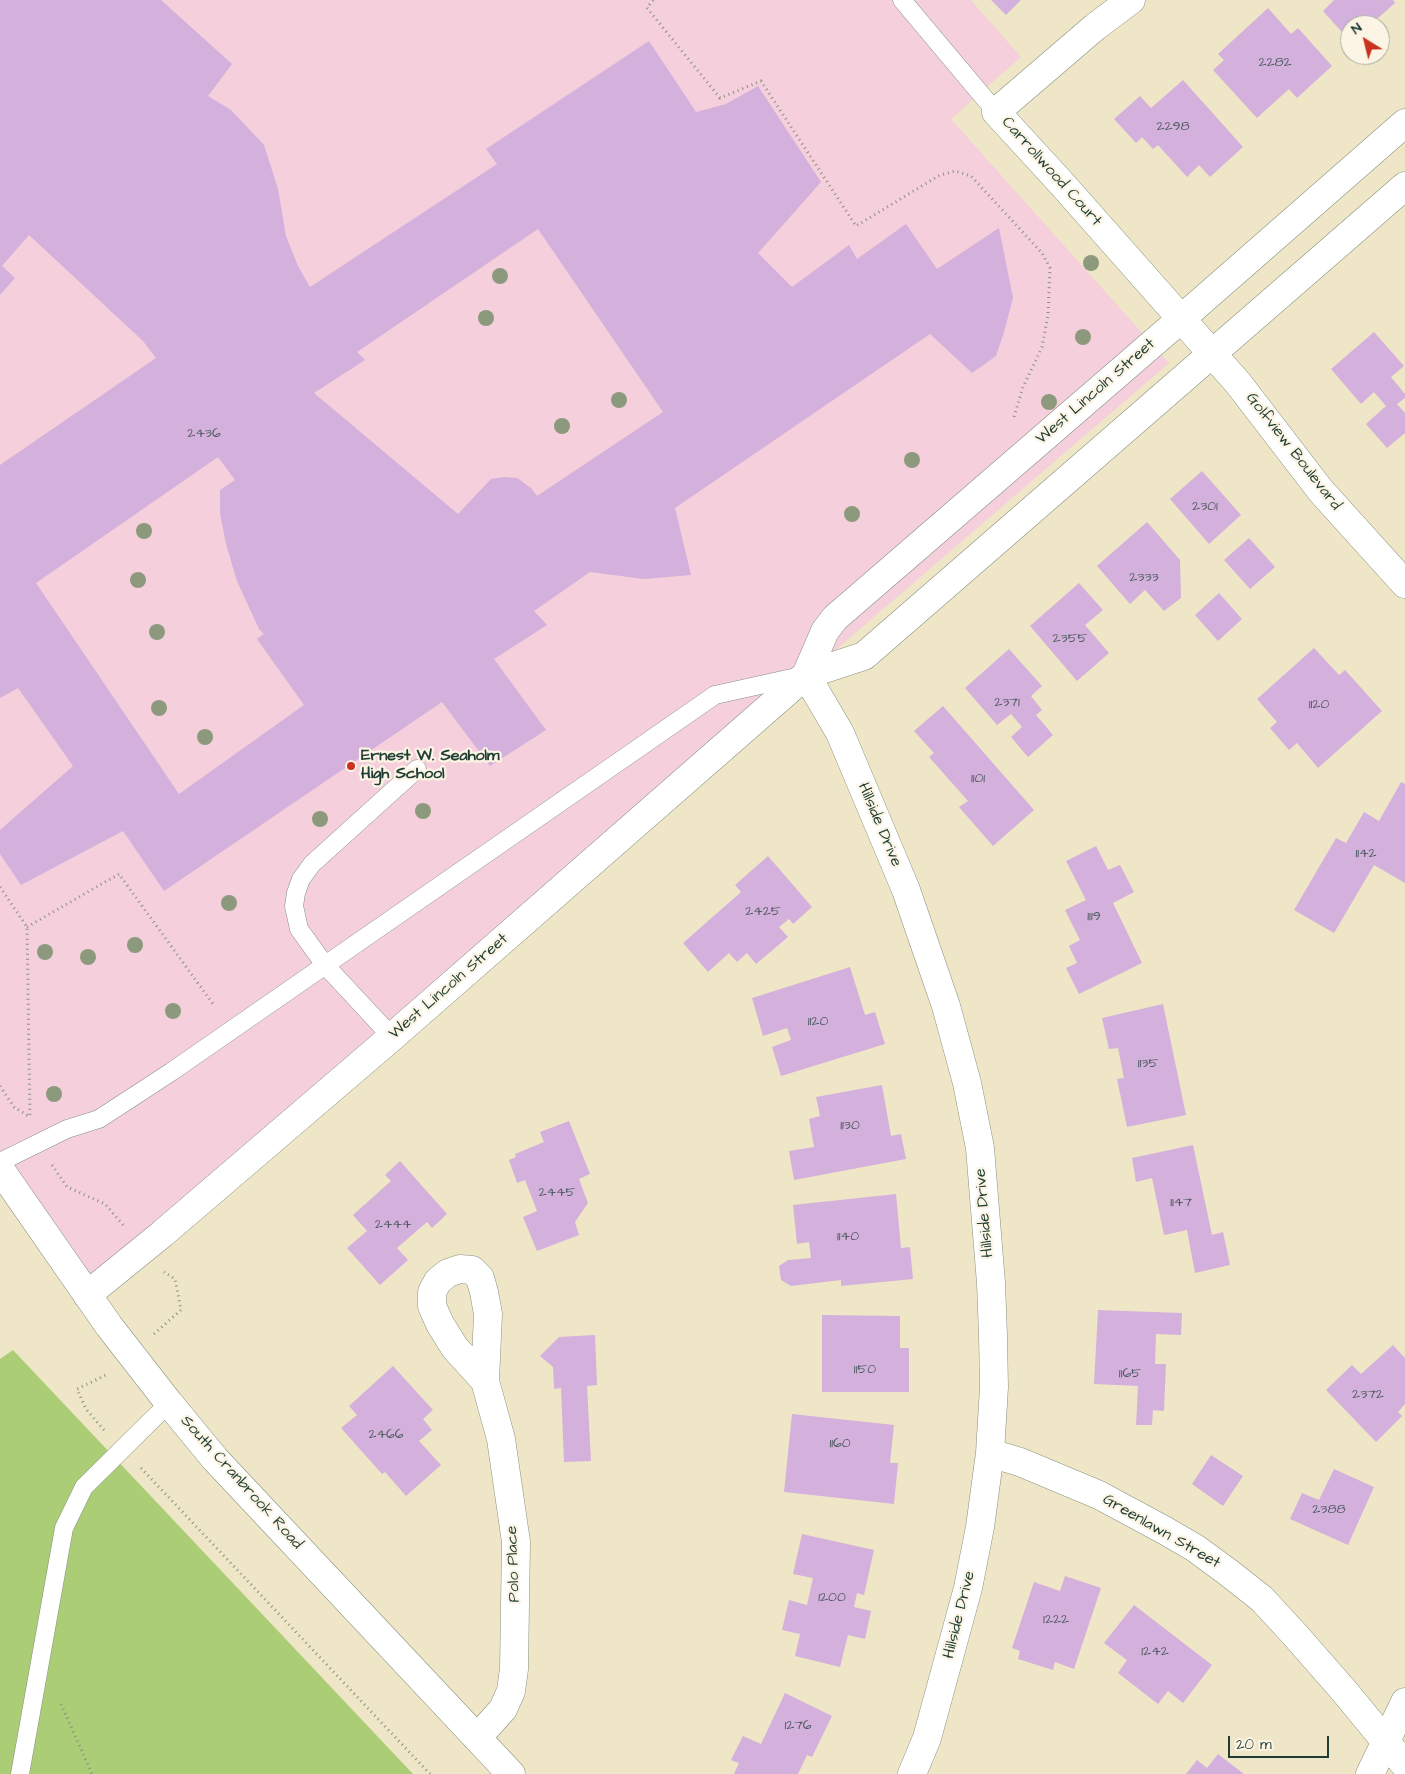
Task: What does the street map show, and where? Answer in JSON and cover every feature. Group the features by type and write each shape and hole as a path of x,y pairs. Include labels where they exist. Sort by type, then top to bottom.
{"street":[{"name":"Carrollwood Court","path":"1131,0 1095,27 996,112 1070,192 1181,319"},
{"name":"West Lincoln Street","path":"806,675 825,632 834,618 1405,123"},
{"name":"West Lincoln Street","path":"88,1294 162,1234 392,1036 806,675 864,656 1405,186"},
{"name":"Golfview Boulevard","path":"1181,319 1242,387 1321,491 1405,584"},
{"name":"Hillside Drive","path":"806,675 840,733 906,890 946,1006 967,1083 980,1148 991,1283 994,1387 990,1452 980,1527 968,1588 927,1738 912,1774"},
{"name":"South Cranbrook Road","path":"0,1169 109,1326 215,1458 511,1774"},
{"name":"Polo Place","path":"477,1738 503,1709 511,1691 514,1669 516,1542 501,1439 485,1381"},
{"name":"Greenlawn Street","path":"990,1452 1060,1478 1116,1504 1195,1548 1229,1572 1262,1599 1296,1636 1405,1765"},
{"path":"1370,1774 1405,1702"}],"lane":[{"path":"902,0 996,112"},
{"path":"0,1162 66,1129 99,1119 171,1072 715,695 806,675"},
{"path":"392,1036 325,965 299,929 294,906 296,893 312,864 417,769"},
{"path":"20,1774 64,1528 84,1487 169,1403"}],"path":[{"path":"653,0 647,8 720,98 762,81 856,226 940,175 954,171 972,176 1042,253 1050,268 1048,315 1044,339 1023,387 1014,417"},
{"path":"27,927 119,874 214,1004"},
{"path":"0,887 27,927 31,1122"},
{"path":"0,1086 14,1107 30,1117"},
{"path":"48,1159 67,1187 104,1204 125,1227"},
{"path":"163,1326 181,1310 175,1279 165,1273"},
{"path":"90,1384 77,1389 86,1409 101,1427"},
{"path":"143,1470 430,1774"},
{"path":"36,1683 53,1688 92,1774"}],"shaded area":[{"name":"Ernest W. Seaholm High School","path":"0,0 971,0 1021,57 951,119 1169,363 87,1294 0,1168"}],"green space":[{"path":"13,1350 413,1774 0,1774 0,1359"}],"building":[{"path":"0,0 161,0 232,64 208,96 231,110 264,145 278,189 286,236 298,266 310,287 497,164 486,149 649,41 696,112 726,104 758,86 821,182 758,253 792,287 849,245 857,259 906,224 937,269 999,228 1013,298 996,356 972,373 930,334 675,508 691,575 644,579 590,572 534,611 547,625 494,659 546,730 490,766 442,702 164,891 123,831 21,885 0,854 0,830 73,766 18,688 0,698 0,465 156,358 143,341 29,235 2,266 15,278 0,295","holes":["538,229 663,412 537,496 531,488 517,478 491,479 458,514 314,393 365,360 357,352","218,457 235,480 220,490 220,513 226,544 237,581 259,629 264,634 257,639 304,705 179,794 36,583"]},
{"path":"991,0 1021,0 1006,15"},
{"path":"1334,0 1393,0 1395,3 1381,15 1340,15 1340,30 1323,11"},
{"path":"1268,8 1291,34 1298,28 1332,66 1297,98 1289,89 1257,118 1213,70 1224,60 1218,54"},
{"path":"1183,80 1243,147 1210,177 1199,165 1187,177 1158,145 1153,149 1142,137 1136,143 1114,119 1140,96 1151,108"},
{"path":"1374,332 1404,366 1391,377 1405,394 1405,398 1397,404 1405,413 1405,433 1387,448 1366,424 1386,406 1374,392 1361,404 1331,369"},
{"path":"1202,471 1241,515 1209,544 1170,499"},
{"path":"1147,522 1180,560 1181,598 1164,611 1145,590 1130,604 1097,566"},
{"path":"1249,538 1275,567 1250,589 1224,560"},
{"path":"1079,583 1103,610 1085,625 1109,653 1077,681 1030,626"},
{"path":"1219,593 1242,619 1218,641 1195,615"},
{"path":"1314,648 1339,675 1345,670 1382,711 1318,768 1297,743 1289,750 1270,728 1277,722 1257,699"},
{"path":"1009,649 1042,686 1031,696 1042,710 1036,715 1053,735 1028,757 1011,737 1022,727 1011,714 997,725 965,688"},
{"path":"943,706 1034,810 993,846 959,807 968,801 929,757 934,753 914,731"},
{"path":"1401,782 1405,784 1405,883 1374,865 1334,933 1294,910 1336,838 1346,843 1364,812 1379,821"},
{"path":"1096,846 1108,870 1120,865 1134,892 1113,903 1142,963 1079,994 1066,968 1077,963 1069,946 1080,940 1065,910 1086,900 1066,861"},
{"path":"768,856 812,907 793,924 789,919 779,927 788,937 756,964 747,953 737,962 729,953 708,972 683,943 741,892 735,885"},
{"path":"850,967 865,1015 875,1012 885,1044 781,1076 772,1047 791,1040 787,1028 763,1036 752,998"},
{"path":"1163,1004 1186,1115 1127,1127 1117,1079 1124,1078 1118,1048 1109,1049 1102,1018"},
{"path":"882,1085 891,1136 901,1134 906,1159 794,1180 789,1151 814,1147 809,1119 820,1116 816,1097"},
{"path":"569,1121 590,1174 579,1179 588,1203 575,1222 579,1235 537,1251 523,1217 537,1211 525,1180 517,1183 509,1160 516,1157 515,1154 544,1142 540,1132"},
{"path":"1193,1145 1212,1235 1223,1232 1230,1265 1195,1273 1187,1230 1164,1235 1152,1178 1136,1182 1132,1158"},
{"path":"400,1161 447,1214 432,1228 427,1222 397,1248 408,1260 380,1285 347,1248 367,1231 353,1215 391,1181 385,1175"},
{"path":"896,1194 901,1248 910,1247 913,1279 841,1286 841,1280 791,1286 781,1280 779,1266 788,1260 811,1258 809,1242 797,1244 793,1205"},
{"path":"1098,1310 1182,1313 1181,1335 1156,1334 1155,1364 1166,1364 1164,1411 1153,1410 1152,1425 1136,1425 1138,1386 1094,1384"},
{"path":"822,1315 900,1316 900,1348 909,1348 909,1392 822,1392"},
{"path":"595,1335 597,1385 587,1386 591,1461 564,1462 561,1388 554,1389 553,1367 540,1356 559,1337"},
{"path":"1393,1345 1405,1358 1405,1404 1398,1412 1402,1416 1376,1442 1326,1390 1352,1365 1361,1374"},
{"path":"393,1366 433,1410 423,1419 432,1430 419,1441 441,1465 406,1496 385,1472 382,1474 341,1428 357,1415 349,1406"},
{"path":"792,1414 894,1425 890,1463 898,1463 894,1504 784,1492"},
{"path":"1211,1455 1243,1476 1223,1506 1192,1484"},
{"path":"1334,1469 1374,1487 1348,1545 1290,1519 1302,1493 1319,1500"},
{"path":"802,1534 874,1550 864,1595 857,1593 854,1607 871,1611 865,1639 848,1635 840,1667 795,1656 800,1634 782,1630 789,1600 807,1605 813,1578 793,1574"},
{"path":"1065,1576 1101,1588 1074,1669 1055,1662 1053,1670 1018,1659 1020,1651 1012,1648 1034,1582 1060,1591"},
{"path":"1134,1605 1212,1665 1183,1703 1168,1691 1158,1704 1118,1673 1127,1660 1104,1643"},
{"path":"785,1693 832,1716 812,1757 807,1755 798,1774 734,1774 739,1763 731,1760 743,1736 761,1744"},
{"path":"1218,1754 1244,1774 1186,1774 1197,1760 1207,1768"}],"place":[{"name":"Ernest W. Seaholm High School","path":"351,766"}]}
